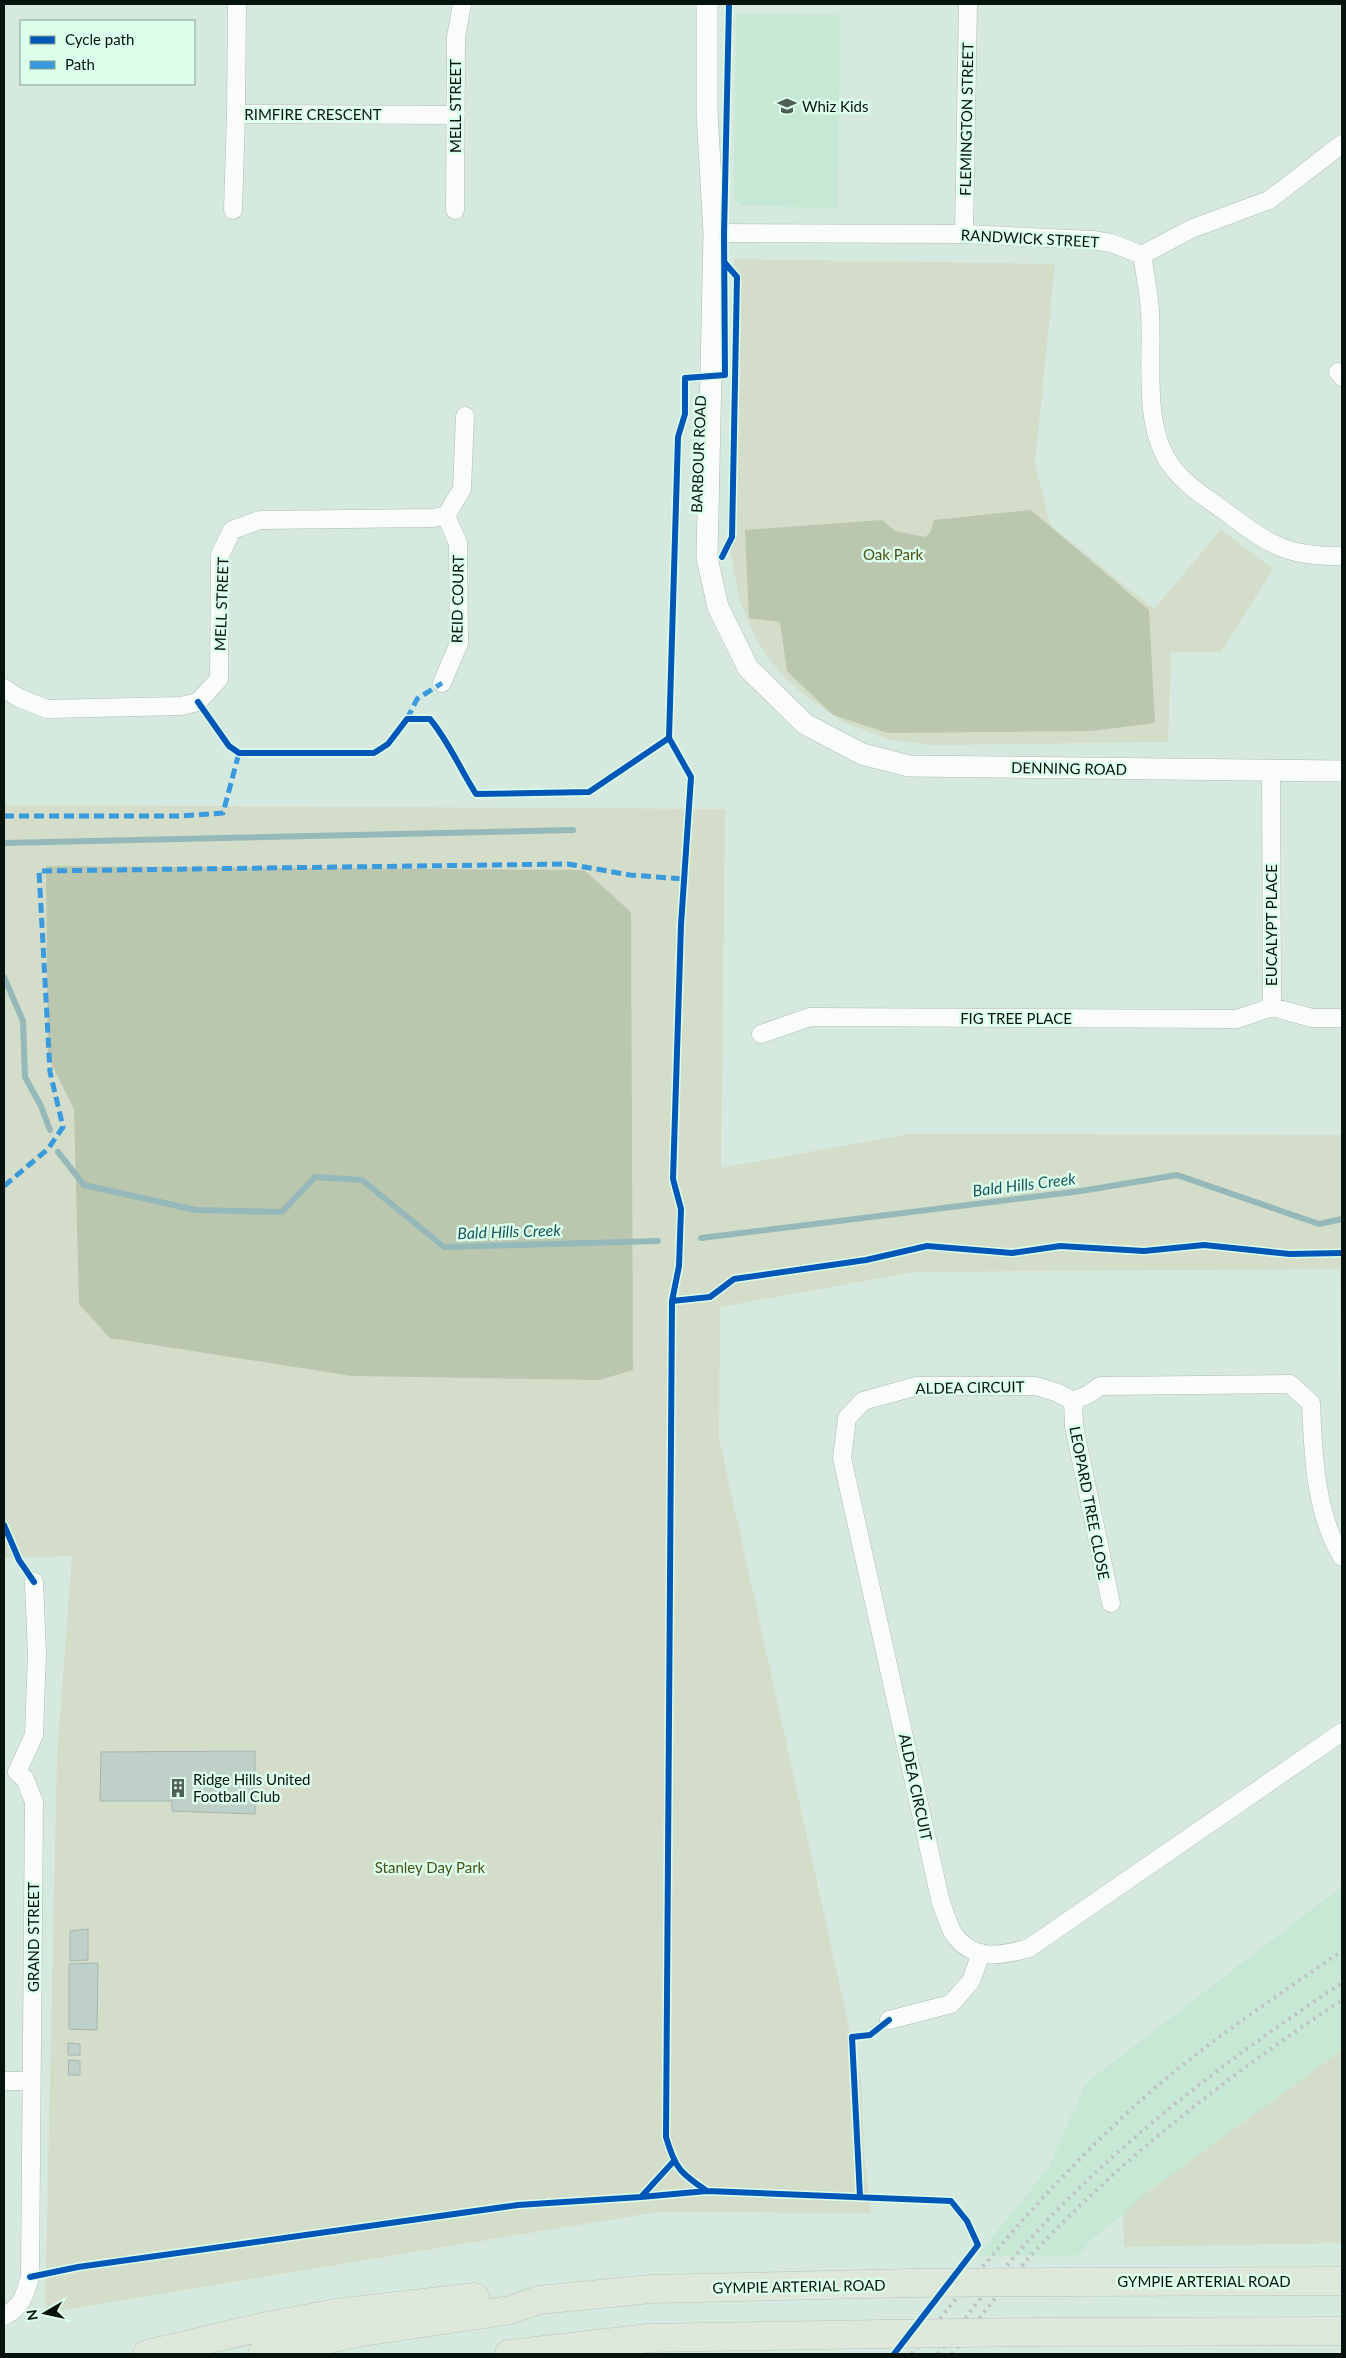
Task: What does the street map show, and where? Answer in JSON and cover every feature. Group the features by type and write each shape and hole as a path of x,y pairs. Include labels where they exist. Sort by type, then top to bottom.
{"highway":[{"name":"GYMPIE ARTERIAL ROAD","path":"262,2354 356,2333 510,2310 539,2300 651,2289 1070,2282 1342,2281"},
{"path":"147,2354 257,2328 336,2313 510,2294 539,2300"},
{"path":"509,2354 649,2338 1037,2332 1342,2331"}],"street":[{"path":"236,114 237,4"},
{"name":"MELL STREET","path":"455,210 456,37 462,4"},
{"name":"BARBOUR ROAD","path":"707,4 707,112 714,233 709,571 718,607 748,668 805,724"},
{"name":"FLEMINGTON STREET","path":"964,234 968,4"},
{"name":"RIMFIRE CRESCENT","path":"233,210 236,114 456,115"},
{"path":"1342,144 1269,200 1191,229 1142,255 1150,310 1152,420 1157,438 1170,464 1188,483 1274,546 1322,556 1342,556"},
{"name":"RANDWICK STREET","path":"714,233 964,234 1092,240 1111,243 1142,255"},
{"path":"446,516 462,489 465,416"},
{"name":"MELL STREET","path":"4,688 20,698 47,709 181,706 198,702 219,679 220,555 232,530 260,520 432,518 446,516"},
{"name":"REID COURT","path":"442,683 459,643 458,543 446,516"},
{"name":"DENNING ROAD","path":"805,724 862,754 909,766 1342,771"},
{"name":"EUCALYPT PLACE","path":"1270,771 1272,1007 1312,1018 1342,1018"},
{"name":"FIG TREE PLACE","path":"761,1034 810,1017 1237,1019 1272,1007"},
{"path":"1074,1401 1100,1386 1290,1384 1311,1403 1314,1466 1332,1540 1342,1557"},
{"name":"ALDEA CIRCUIT","path":"981,1953 970,1948 954,1933 941,1903 842,1458 847,1418 863,1401 917,1386 1036,1386 1058,1392 1074,1401"},
{"name":"LEOPARD TREE CLOSE","path":"1074,1401 1074,1426 1111,1603"},
{"name":"GRAND STREET","path":"4,2316 23,2300 30,2277 34,1802 25,1779 10,1772 34,1734 37,1653 34,1582"},
{"path":"889,2020 951,2004 971,1981 981,1953 1001,1956 1029,1948 1342,1732"},
{"path":"4,2081 32,2081"}],"shaded area":[{"name":"Whiz Kids","path":"736,14 840,15 838,208 742,206 737,202 734,196"},
{"path":"1342,1886 1342,2050 1141,2197 1123,2215 1088,2242 1081,2255 977,2256 1048,2168 1086,2083"}],"green space":[{"name":"Oak Park","path":"734,259 1055,264 1035,463 1050,525 1154,609 1221,530 1273,569 1221,652 1171,652 1168,742 935,745 891,740 843,722 803,694 781,674 758,643 740,602 728,539"},
{"path":"1031,510 1149,610 1155,723 1091,731 888,733 833,715 787,671 780,622 749,618 745,530 882,520 895,531 925,537 930,533 934,520"},
{"name":"Stanley Day Park","path":"4,805 725,809 721,1168 909,1134 1342,1135 1342,1400 1340,1269 914,1272 720,1307 719,1438 861,2082 864,2155 871,2213 657,2212 45,2313 57,1757 72,1556 4,1558"},
{"path":"46,866 584,870 631,912 633,1370 599,1380 352,1376 110,1338 79,1304 74,1109 48,1057"},
{"path":"1342,2050 1342,2243 1124,2247 1123,2215 1141,2197"}],"building":[{"name":"Ridge Hills United Football Club","path":"255,1751 255,1814 172,1811 172,1801 100,1801 101,1752"},
{"path":"88,1929 88,1960 70,1961 70,1931"},
{"path":"98,1963 97,2030 69,2029 69,1964"},
{"path":"68,2043 80,2044 80,2055 68,2055"},
{"path":"69,2060 80,2061 80,2075 68,2075"}],"waterway":[{"path":"4,843 573,830"},
{"name":"Bald Hills Creek","path":"4,977 23,1021 25,1077 41,1106 50,1130"},
{"name":"Bald Hills Creek","path":"58,1152 84,1185 196,1210 282,1212 315,1177 362,1180 444,1247 658,1241"},
{"name":"Bald Hills Creek","path":"701,1238 1081,1191 1177,1175 1319,1224 1342,1219"}],"railway":[{"path":"912,2354 967,2285 1053,2186 1115,2124 1194,2056 1342,1951"},
{"path":"938,2354 988,2288 1020,2250 1093,2175 1172,2106 1214,2073 1342,1983"},
{"path":"952,2354 1038,2248 1108,2179 1183,2115 1222,2085 1301,2027 1342,2000"}],"marked path":[{"path":"407,719 417,699 442,683"},
{"path":"4,816 181,816 223,813 239,753"},
{"path":"4,1186 48,1149 63,1127 50,1072 39,871 568,864 630,875 684,879"}],"cycle path":[{"path":"729,4 724,234 725,375 685,378 685,414 678,437 669,738 691,777 681,925 673,1179 681,1209 679,1266 672,1301 666,2137 672,2156 680,2169 707,2191 951,2201 967,2221 978,2245 894,2354"},
{"path":"722,557 732,537 737,277 725,263"},
{"path":"198,702 229,746 239,753 374,753 388,744 407,719 430,719 449,746 476,794 589,792 669,738"},
{"path":"672,1301 710,1297 734,1279 866,1260 927,1246 1012,1253 1060,1246 1144,1251 1204,1245 1290,1254 1342,1253"},
{"path":"4,1525 19,1560 34,1582"},
{"path":"860,2197 852,2037 870,2035 889,2020"},
{"path":"30,2277 78,2267 518,2205 641,2197 673,2162"},
{"path":"641,2197 707,2191"}],"place":[{"name":"Whiz Kids","path":"787,106"},
{"name":"Ridge Hills United Football Club","path":"178,1788"}]}
